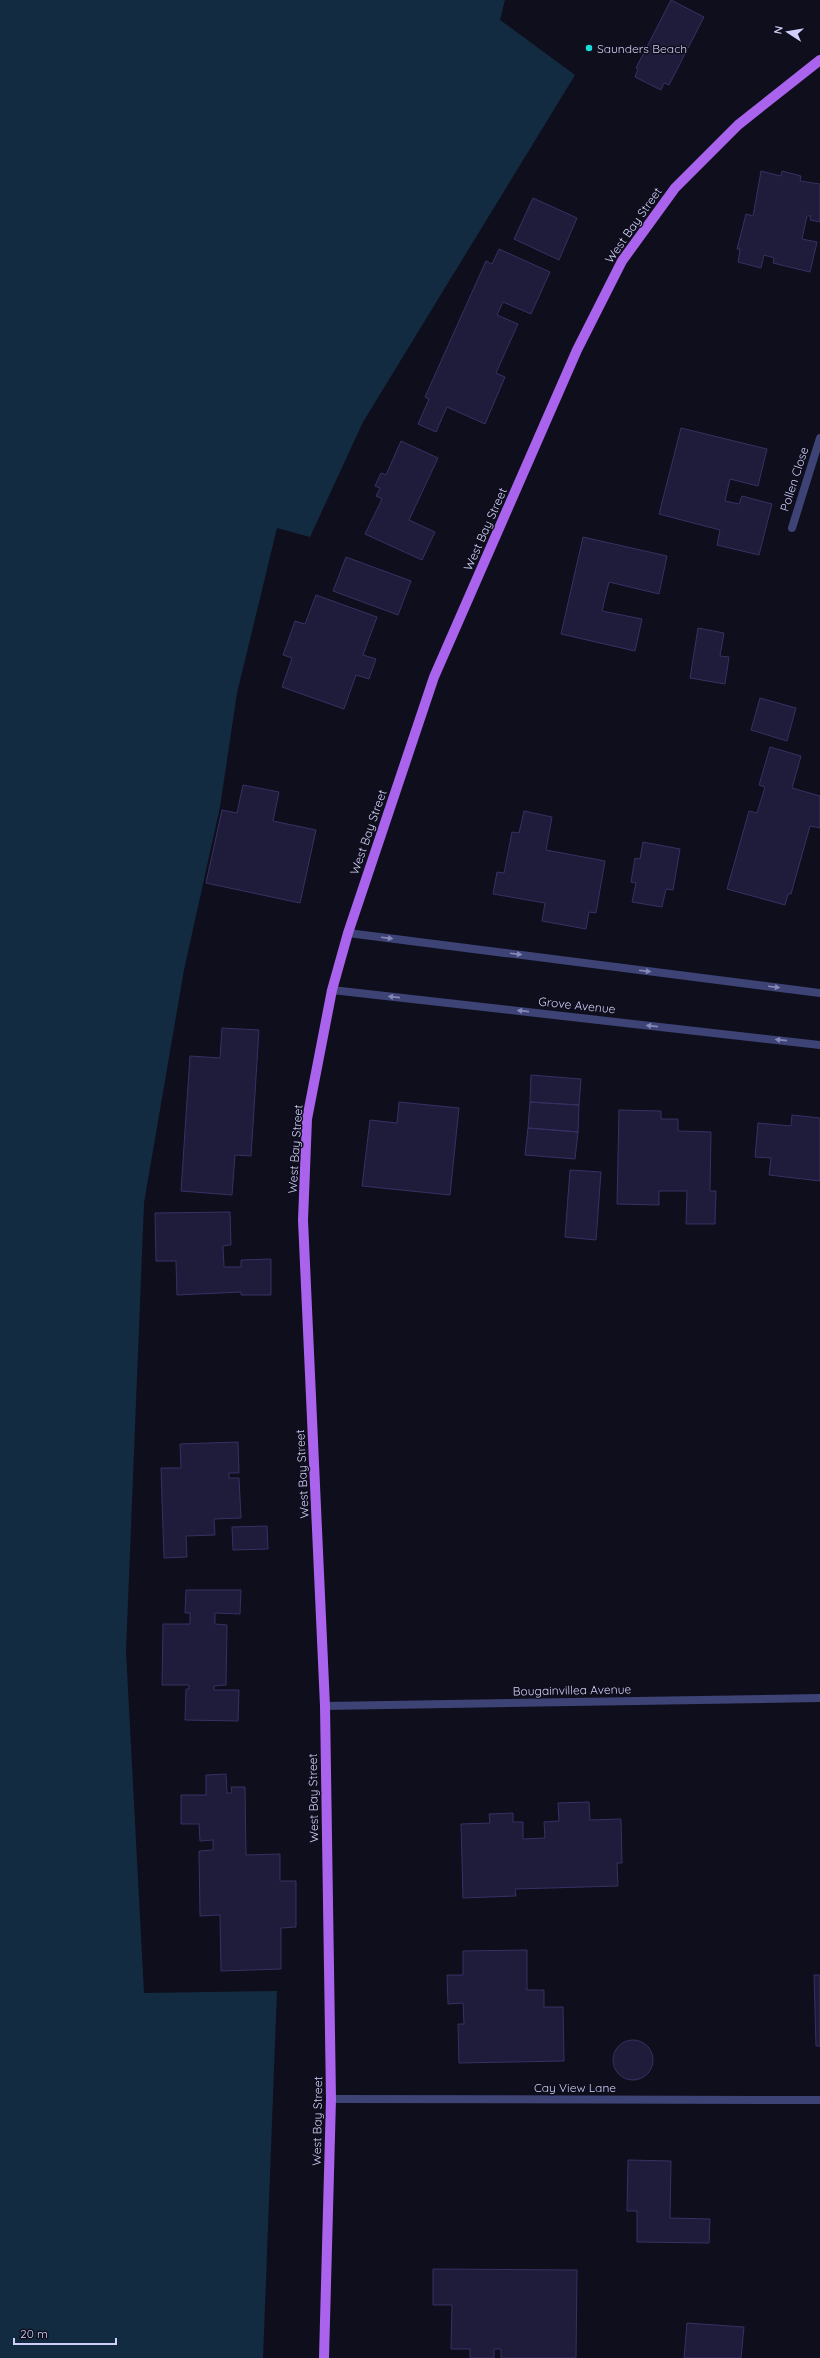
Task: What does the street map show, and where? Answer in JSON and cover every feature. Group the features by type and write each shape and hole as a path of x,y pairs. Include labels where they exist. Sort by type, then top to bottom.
{"main road":[{"name":"West Bay Street","path":"324,2358 331,2099 325,1706 303,1220 307,1119 332,990 348,933 434,677 577,350 622,261 675,188 738,125 820,60"}],"street":[{"name":"Pollen Close","path":"792,528 820,438"},
{"path":"348,933 820,993"},
{"name":"Grove Avenue","path":"332,990 820,1045"},
{"name":"Bougainvillea Avenue","path":"325,1706 820,1698"},
{"name":"Cay View Lane","path":"331,2099 820,2100"}],"water":[{"path":"0,0 505,0 500,20 575,75 363,422 310,537 277,528 237,693 220,807 184,970 144,1203 126,1651 144,1993 277,1991 263,2358 0,2358"}],"building":[{"path":"671,0 704,17 669,85 664,83 661,90 635,77 638,69 636,68"},
{"path":"761,171 781,176 782,171 801,176 800,181 820,184 820,222 810,220 811,216 807,216 802,239 817,242 810,272 773,263 774,258 764,255 761,268 738,262 740,249 737,249 746,214 753,216"},
{"path":"533,198 577,218 559,260 514,239"},
{"path":"499,249 550,272 531,314 503,302 497,315 518,324 496,373 505,377 485,424 447,407 436,432 418,424 429,399 425,397 486,261 492,264"},
{"path":"681,428 767,449 758,486 730,479 725,501 739,504 742,496 772,504 759,555 717,545 720,530 659,514"},
{"path":"401,441 438,458 409,520 435,532 422,560 365,534 382,499 376,496 380,488 375,486 381,473 386,475"},
{"path":"583,537 667,556 659,594 609,582 602,611 642,619 635,651 561,634"},
{"path":"346,557 411,581 398,615 333,591"},
{"path":"316,595 377,617 363,655 376,659 369,679 356,675 344,709 282,687 292,658 283,655 295,621 305,624"},
{"path":"698,628 724,633 720,656 729,657 725,684 690,678"},
{"path":"760,698 796,708 787,741 751,730"},
{"path":"770,747 801,756 792,788 820,796 820,828 810,826 791,894 788,894 785,905 727,889 749,811 757,813 765,787 759,785"},
{"path":"243,785 279,792 273,821 316,830 300,903 206,883 222,810 237,813"},
{"path":"524,811 552,817 546,850 605,861 596,913 589,912 586,929 542,921 545,903 493,894 497,872 504,873 512,832 519,833"},
{"path":"643,842 680,849 673,890 666,889 662,907 632,902 636,883 631,882 635,858 640,859"},
{"path":"222,1028 259,1030 251,1156 235,1155 232,1195 181,1191 190,1056 220,1058"},
{"path":"531,1075 581,1079 579,1105 530,1102"},
{"path":"399,1102 459,1108 450,1195 362,1186 370,1120 397,1123"},
{"path":"530,1102 579,1105 578,1132 528,1128"},
{"path":"619,1110 661,1111 661,1119 678,1119 678,1131 711,1132 710,1191 716,1191 715,1224 686,1224 687,1191 659,1191 659,1205 617,1204"},
{"path":"792,1115 820,1118 820,1181 769,1175 771,1158 755,1157 758,1123 791,1126"},
{"path":"528,1128 578,1132 575,1159 525,1155"},
{"path":"570,1170 601,1172 596,1240 565,1237"},
{"path":"230,1212 231,1245 223,1246 224,1267 241,1267 241,1260 271,1259 271,1295 241,1295 241,1292 177,1295 176,1261 156,1261 155,1213"},
{"path":"238,1442 239,1473 229,1473 229,1478 239,1478 241,1518 214,1519 215,1535 186,1536 187,1557 164,1558 161,1468 181,1468 180,1444"},
{"path":"267,1526 268,1549 233,1550 232,1527"},
{"path":"186,1590 241,1590 240,1614 215,1613 215,1624 227,1625 226,1685 214,1686 214,1690 239,1690 238,1721 185,1720 186,1689 189,1689 189,1685 162,1685 163,1624 190,1624 190,1613 185,1613"},
{"path":"226,1774 227,1793 232,1793 231,1787 245,1787 246,1855 280,1854 280,1881 296,1881 296,1927 281,1928 281,1969 221,1971 220,1915 200,1916 199,1851 213,1850 213,1840 200,1841 199,1824 181,1824 181,1795 206,1795 206,1775"},
{"path":"589,1802 590,1820 621,1819 622,1863 617,1863 618,1886 515,1889 516,1896 463,1898 461,1824 490,1823 489,1814 513,1813 513,1822 523,1822 523,1839 545,1838 544,1822 559,1821 558,1803"},
{"path":"527,1950 527,1990 544,1990 544,2007 563,2007 564,2061 459,2063 458,2024 464,2024 463,2003 448,2004 447,1975 463,1975 463,1951"},
{"path":"814,1975 820,1975 820,2046 816,2046"},
{"path":"637,2040 644,2043 650,2049 653,2060 652,2068 644,2077 637,2080 629,2080 622,2077 614,2068 613,2056 616,2049 625,2041"},
{"path":"628,2160 671,2161 670,2218 710,2219 709,2243 637,2242 637,2211 627,2211"},
{"path":"433,2269 577,2270 576,2358 501,2358 501,2349 494,2349 494,2358 470,2358 470,2349 451,2349 452,2305 433,2305"},
{"path":"687,2323 744,2327 741,2358 684,2358"}],"place":[{"name":"Saunders Beach","path":"589,48"}]}
